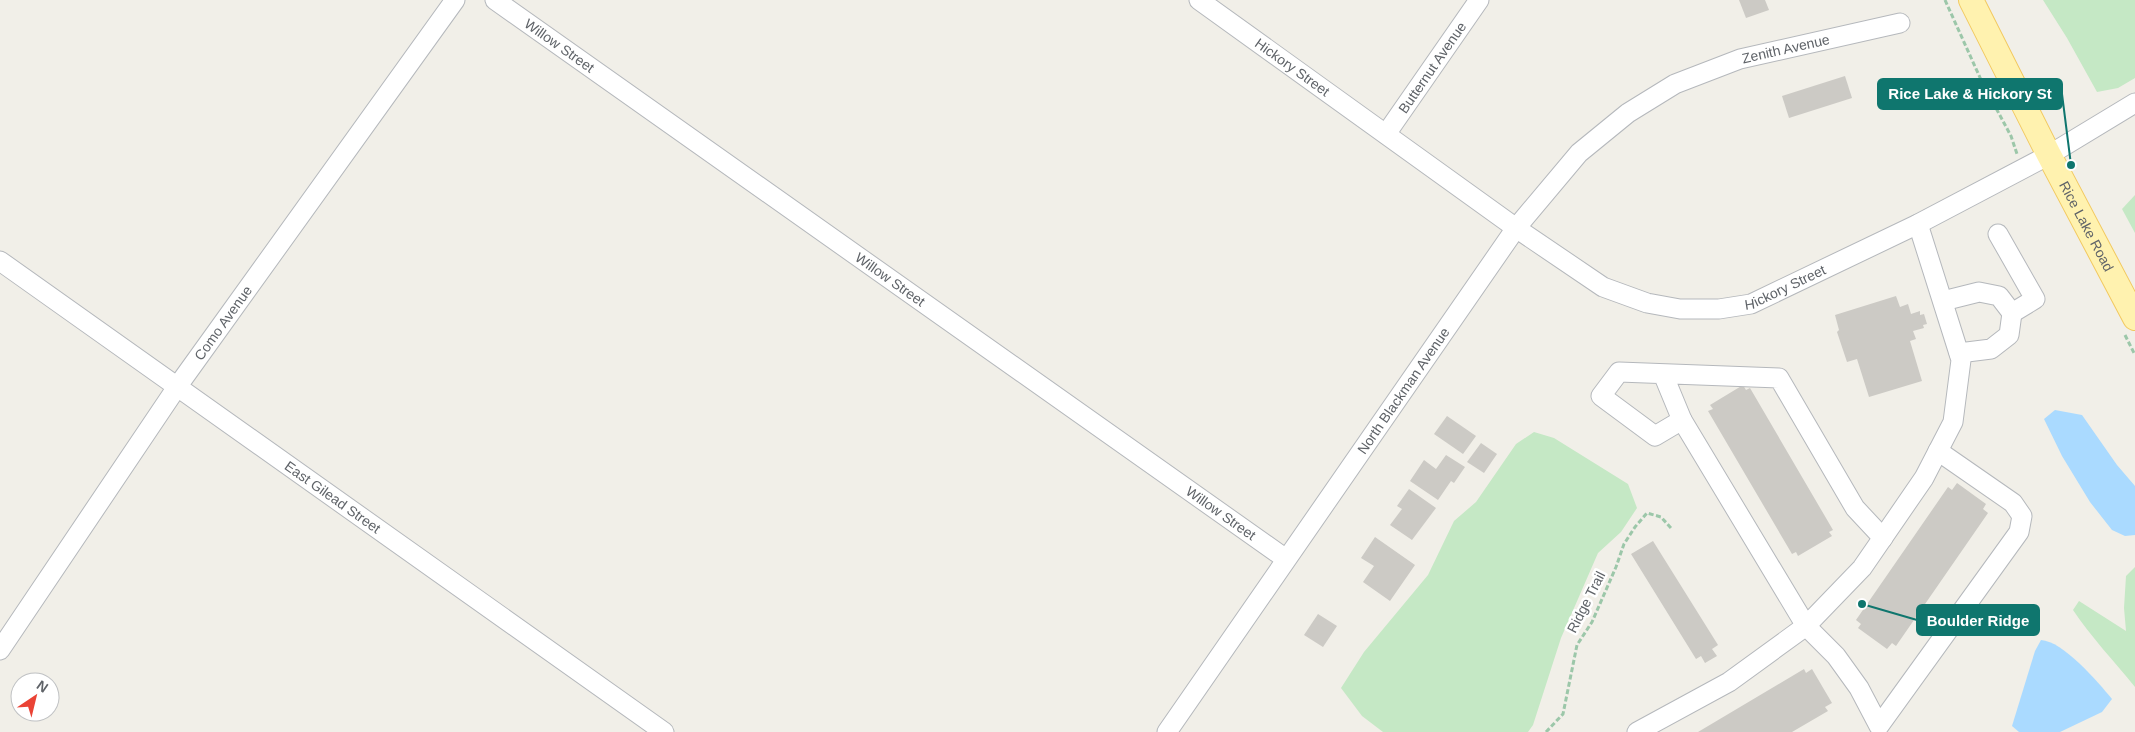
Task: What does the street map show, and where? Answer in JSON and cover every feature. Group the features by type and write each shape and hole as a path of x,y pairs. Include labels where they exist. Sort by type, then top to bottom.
{"main road":[{"name":"Rice Lake Road","path":"1971,0 2049,155 2135,318"}],"street":[{"name":"Como Avenue","path":"0,650 177,387 455,0"},
{"name":"Willow Street","path":"495,0 1286,559"},
{"name":"Hickory Street","path":"1200,0 1516,228 1603,287 1647,303 1680,309 1709,309 1751,304 1918,224 2049,155 2135,103"},
{"name":"Butternut Avenue","path":"1386,134 1479,0"},
{"name":"Zenith Avenue","path":"1675,84 1740,59 1900,23"},
{"name":"North Blackman Avenue","path":"1167,732 1516,228 1579,153 1628,113 1675,84"},
{"path":"1637,732 1729,682 1806,626 1862,568 1924,478 1953,422 1961,360 1946,295 1918,224"},
{"path":"1998,234 2035,299 2012,313"},
{"name":"East Gilead Street","path":"0,261 664,732"},
{"path":"1946,295 1979,292 1998,296 2012,313 2009,335 1991,349 1959,353"},
{"path":"1682,420 1655,436 1601,396 1619,372 1779,378 1855,508 1883,538"},
{"path":"1662,374 1682,420 1806,626 1836,656 1859,688 1876,730"},
{"path":"1876,730 2020,532 2022,516 2013,503 1938,451"}],"path":[{"path":"1945,0 1982,82 2011,136 2015,151"},
{"name":"Ridge Trail","path":"1546,732 1562,714 1577,645 1592,622 1624,544 1648,513 1661,517 1670,528"}],"green space":[{"path":"2043,0 2135,0 2135,78 2118,88 2097,92"},
{"path":"2135,195 2135,233 2122,209"},
{"path":"1534,432 1554,438 1628,484 1637,508 1621,532 1598,553 1561,638 1533,725 1528,732 1383,732 1362,716 1341,688 1364,652 1428,575 1454,521 1476,502 1516,444"},
{"path":"2135,567 2135,687 2073,610 2079,601 2126,631 2124,608 2126,576"}],"water":[{"path":"2055,410 2082,415 2117,465 2135,486 2135,535 2125,536 2112,530 2090,502 2062,456 2044,419"},
{"path":"2041,640 2059,647 2080,664 2112,699 2102,712 2060,732 2019,732 2012,726 2035,651"}],"building":[{"path":"1739,0 1765,0 1769,10 1746,18"},
{"path":"1845,76 1852,98 1789,118 1782,96"},
{"path":"1896,296 1900,307 1908,304 1911,314 1920,311 1920,315 1924,314 1927,324 1923,325 1924,328 1913,331 1916,339 1910,341 1922,381 1869,397 1857,359 1847,362 1837,332 1839,330 1835,315"},
{"path":"1743,385 1746,390 1750,388 1833,530 1829,532 1832,536 1798,556 1796,552 1792,554 1708,411 1713,409 1710,405"},
{"path":"1447,416 1476,436 1463,454 1434,434"},
{"path":"1481,443 1497,454 1484,473 1467,462"},
{"path":"1446,455 1465,467 1454,483 1451,481 1438,500 1410,481 1424,460 1436,469"},
{"path":"1957,483 1986,504 1983,509 1988,513 1896,646 1892,643 1887,649 1858,628 1861,624 1856,620 1948,487 1952,490"},
{"path":"1409,489 1436,508 1412,540 1390,525 1402,509 1397,506"},
{"path":"1375,537 1415,565 1390,601 1363,582 1374,566 1361,558"},
{"path":"1653,541 1718,645 1712,649 1717,656 1705,663 1701,656 1696,659 1631,554"},
{"path":"1318,614 1337,626 1323,647 1304,635"},
{"path":"1804,669 1806,673 1812,669 1832,703 1825,707 1828,711 1792,732 1698,732"}],"place":[{"name":"Rice Lake & Hickory St","path":"2071,165"},
{"name":"Boulder Ridge","path":"1862,604"}]}
